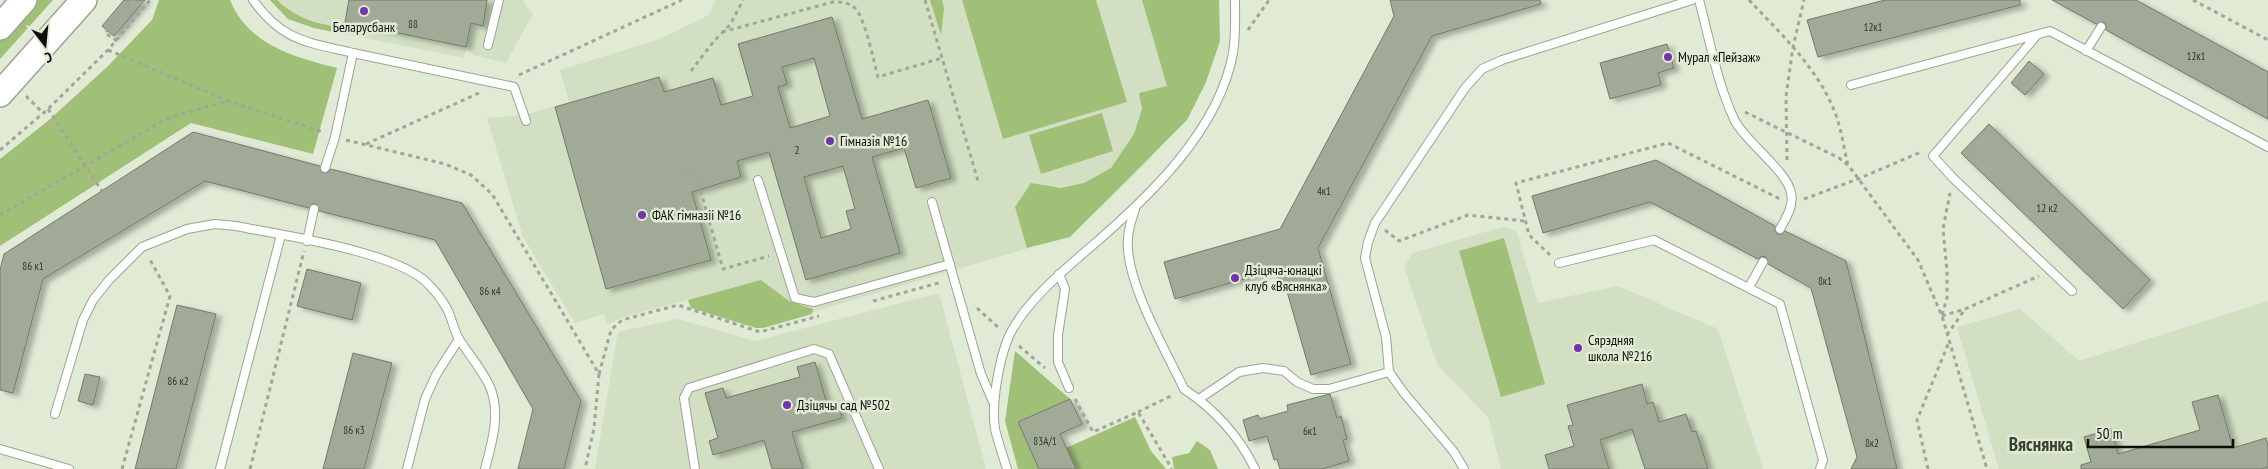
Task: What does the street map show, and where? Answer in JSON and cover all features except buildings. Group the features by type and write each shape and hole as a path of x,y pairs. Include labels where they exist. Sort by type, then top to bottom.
{"main road":[{"path":"0,26 24,0"},
{"path":"0,94 84,0"}],"lane":[{"path":"253,0 264,16 300,40 514,88 526,121"},
{"path":"488,45 499,0"},
{"path":"1007,469 995,428 995,405 998,379 1009,337 1028,309 1059,274 1134,209 1189,146 1210,115 1222,89 1233,53 1235,0"},
{"path":"1464,469 1454,452 1404,393 1389,372 1386,336 1366,258 1368,242 1375,223 1465,88 1482,69 1502,60 1692,0"},
{"path":"1699,0 1728,104 1736,123 1782,176 1791,192 1790,209 1780,229"},
{"path":"2086,51 2101,27"},
{"path":"1851,85 2050,31 2268,147"},
{"path":"2037,35 1933,156 1952,178 2072,290"},
{"path":"325,168 335,137 353,53"},
{"path":"758,180 795,298 814,302 950,264"},
{"path":"932,202 981,374 995,405"},
{"path":"307,241 314,209"},
{"path":"1134,209 1128,239 1130,264 1136,288 1184,389 1198,399 1227,426 1254,469"},
{"path":"55,414 83,320 93,300 109,280 142,247 187,229 215,224 281,235 375,256 404,267 429,284 446,307 459,338 490,388 494,410 494,435 485,469"},
{"path":"220,469 281,235"},
{"path":"1559,263 1654,240 1780,304 1823,460 1820,469"},
{"path":"1749,287 1763,262"},
{"path":"1059,274 1065,289 1058,335 1058,362 1069,388"},
{"path":"407,469 425,399 436,375 459,338"},
{"path":"695,469 684,398 689,388 814,349 829,354 879,469"},
{"path":"1198,399 1239,372 1264,368 1284,371 1297,382 1313,389 1330,389 1389,372"},
{"path":"0,450 69,469"}],"path":[{"path":"117,42 105,33 134,0"},
{"path":"0,150 48,110 117,42 150,0"},
{"path":"365,144 682,0"},
{"path":"691,71 722,32 730,25 743,0"},
{"path":"925,0 978,181"},
{"path":"1233,53 1269,0"},
{"path":"1749,0 1793,47 1816,75 1834,110 1849,166"},
{"path":"1791,192 1787,170 1786,96 1793,47 1804,0"},
{"path":"2194,0 2268,40"},
{"path":"722,32 833,2 841,2 854,7 861,18 878,77 942,58"},
{"path":"108,50 228,100 335,137 445,164 471,175 492,194 599,374"},
{"path":"0,215 168,118 228,100"},
{"path":"1728,104 1839,158 1849,166 1918,260 1942,316 1987,469"},
{"path":"48,110 102,191"},
{"path":"1559,263 1529,235 1516,183 1668,143 1790,204 1858,179 1946,140"},
{"path":"686,170 694,168 723,269 781,252"},
{"path":"1942,316 1947,298 1943,229 1952,178"},
{"path":"1375,223 1399,241 1468,215 1526,221"},
{"path":"250,469 307,241"},
{"path":"122,469 170,296 142,247"},
{"path":"1942,316 1965,309 2051,270"},
{"path":"871,302 954,279"},
{"path":"585,469 594,428 599,374 611,330 622,320 678,305 760,332 825,315"},
{"path":"1947,335 1965,309"},
{"path":"1928,469 1917,420 1950,342"},
{"path":"1069,388 1093,432 1184,389"},
{"path":"1138,412 1172,469"}],"shaded area":[{"path":"270,0 525,0 523,2 533,14 506,63 474,55 466,48 464,58 314,28 288,19"},
{"name":"Гімназія №16","path":"715,0 1214,0 1186,118 1146,163 1100,208 1059,239 769,325 756,282 622,317 607,325 604,314 575,323 523,237 487,118 524,115 569,102 560,70 657,40 709,15"},
{"name":"Сярэдняя школа №216","path":"1502,227 1516,230 1538,303 1618,286 1718,329 1763,469 1501,469 1488,417 1438,366 1404,267 1413,253"},
{"name":"Дзіцячы сад №502","path":"939,293 986,469 595,469 618,332 678,319 755,341"},
{"path":"2268,301 2268,469 1999,469 1957,327 2020,309 2079,361"}],"green space":[{"path":"36,0 53,0 0,59 0,40"},
{"path":"159,0 230,0 248,28 274,47 289,54 337,68 313,154 191,123 0,246 0,159 49,120 107,67 152,20"},
{"path":"270,0 277,0 292,12 308,20 344,28 343,34 314,28 288,19"},
{"path":"930,0 942,0 944,8 941,35"},
{"path":"962,0 1096,0 1127,102 1003,139"},
{"path":"1142,0 1219,0 1220,41 1206,82 1187,120 1070,237 1027,248 1015,207 1031,183 1061,188 1084,183 1111,168 1134,134 1142,109 1139,93 1167,86"},
{"path":"1102,113 1113,151 1041,174 1029,135"},
{"path":"1504,238 1545,384 1501,397 1459,251"},
{"path":"761,280 789,301 813,309 812,314 763,328 756,328 691,308 688,300"},
{"path":"1015,351 1070,399 1018,422 1039,469 1018,469 1005,421"},
{"path":"1135,417 1151,451 1166,469 1076,469 1066,448"},
{"path":"1197,441 1210,450 1218,469 1174,469 1172,457 1189,453"}],"place":[{"name":"Беларусбанк","path":"364,11"},
{"name":"Мурал «Пейзаж»","path":"1668,57"},
{"name":"Гімназія №16","path":"830,141"},
{"name":"ФАК гімназіі №16","path":"642,215"},
{"name":"Дзіцяча-юнацкі клуб «Вяснянка»","path":"1235,278"},
{"name":"Сярэдняя школа №216","path":"1578,348"},
{"name":"Дзіцячы сад №502","path":"787,405"}],"district":[{"name":"Вяснянка","path":"2041,444"}]}
